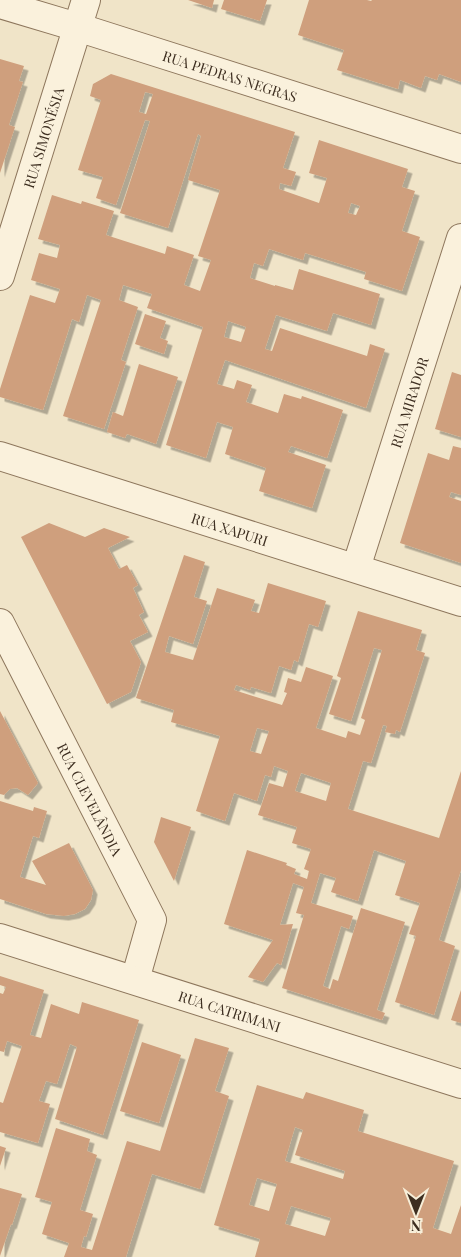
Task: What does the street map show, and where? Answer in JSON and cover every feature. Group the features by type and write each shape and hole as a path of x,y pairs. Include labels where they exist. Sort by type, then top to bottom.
{"street":[{"name":"RUA SIMONÉSIA","path":"0,276 86,0"},
{"name":"RUA PEDRAS NEGRAS","path":"0,4 78,26 461,149"},
{"name":"RUA MIRADOR","path":"356,568 461,238"},
{"name":"RUA XAPURI","path":"0,456 461,602"},
{"name":"RUA CLEVELÂNDIA","path":"0,622 152,920 135,980"},
{"name":"RUA CATRIMANI","path":"0,938 461,1084"}],"building":[{"path":"188,0 214,0 212,8"},
{"path":"224,0 267,0 260,21 221,9"},
{"path":"309,0 461,0 461,82 439,74 437,80 425,76 421,88 400,80 398,89 337,70 344,50 298,35"},
{"path":"0,59 24,66 19,81 23,82 9,125 15,127 0,173"},
{"path":"111,74 295,132 283,168 296,172 291,186 280,183 279,189 319,203 327,178 309,173 319,140 408,169 402,187 415,191 402,231 420,237 402,291 364,279 366,272 305,253 303,260 269,249 263,266 254,263 250,278 293,290 299,269 380,294 371,325 333,313 327,331 276,315 265,349 272,351 280,328 367,356 370,344 385,349 366,408 225,360 217,384 234,389 237,380 252,385 246,402 278,413 284,394 301,399 302,396 343,410 327,458 291,446 288,452 326,465 312,508 259,491 266,468 225,454 233,427 217,422 206,458 166,445 203,327 147,308 152,294 123,285 119,300 138,307 121,360 126,362 104,429 63,416 101,300 87,295 79,322 72,319 43,410 0,397 0,389 30,295 55,303 60,289 31,280 39,253 57,258 60,245 38,239 52,195 81,204 82,201 114,211 106,235 165,254 167,246 194,255 184,285 200,291 211,260 198,256 220,190 188,180 201,136 198,134 168,228 120,213 150,121 145,120 116,205 96,198 103,177 78,170 101,100 90,96 93,84","holes":["145,92 153,94 146,114 139,112","351,203 360,206 356,215 348,213","228,321 246,327 241,342 224,337"]},
{"path":"145,314 166,321 160,338 168,341 164,354 135,344"},
{"path":"139,364 178,377 156,444 127,434 125,438 107,432 113,412 123,416"},
{"path":"452,372 461,375 461,437 435,429"},
{"path":"453,446 461,448 461,495 451,492 449,497 461,501 461,563 400,543 428,453 449,460"},
{"path":"49,523 85,537 104,528 130,537 108,548 119,569 127,565 138,585 133,588 144,612 139,615 148,632 130,641 141,662 131,692 107,704 21,537"},
{"path":"184,555 205,562 194,597 207,601 193,644 169,636 165,652 193,660 217,588 255,600 251,611 259,613 268,583 326,601 318,627 309,624 298,662 294,660 291,670 279,666 271,693 251,687 250,690 236,685 234,690 282,705 287,693 284,692 288,678 301,682 306,667 333,676 316,728 346,738 348,731 360,735 365,720 361,718 382,650 374,648 351,721 329,714 341,678 337,676 358,611 422,630 416,650 425,653 400,732 396,730 395,734 385,732 387,726 383,725 371,763 363,761 348,809 439,838 461,771 461,870 439,940 455,946 434,1015 395,1002 416,936 409,934 420,903 395,895 406,861 374,850 358,901 331,892 336,878 320,873 311,903 353,916 349,929 341,926 323,986 330,989 333,979 338,981 361,908 405,922 377,1010 385,1013 382,1020 282,988 304,915 296,913 304,887 293,883 280,925 293,924 281,965 277,963 263,982 248,977 273,940 224,924 247,850 287,863 286,865 296,869 294,874 307,879 309,871 304,869 311,849 292,843 297,827 258,815 269,783 283,787 288,771 274,766 271,777 265,775 257,801 234,793 225,821 196,811 220,736 171,722 174,710 136,698","holes":["257,728 269,731 261,754 250,751","301,773 331,783 326,801 295,791"]},
{"path":"0,711 38,783 28,795 17,788 10,789 4,795 0,794"},
{"path":"0,801 33,811 34,807 47,811 39,838 33,836 20,877 46,885 32,861 69,843 93,890 91,900 85,909 75,914 64,916 46,914 0,899"},
{"path":"161,817 191,827 174,881 154,842"},
{"path":"0,976 44,990 30,1035 41,1038 51,1004 79,1014 82,1002 139,1020 103,1135 55,1119 77,1047 70,1044 57,1084 46,1081 39,1101 50,1104 38,1143 0,1132 0,1102 3,1103 22,1046 7,1041 4,1052 0,1051 0,993 3,994 6,987 0,985"},
{"path":"461,990 461,1023 451,1020"},
{"path":"195,1038 229,1048 215,1091 229,1096 200,1189 152,1174 126,1257 64,1257 69,1243 42,1234 52,1202 35,1197 56,1128 90,1139 87,1151 97,1155 80,1210 93,1214 81,1247 92,1250 127,1141 160,1151"},
{"path":"142,1042 181,1055 159,1123 120,1111"},
{"path":"257,1085 303,1099 306,1092 364,1110 358,1131 454,1161 433,1228 451,1234 461,1205 461,1257 255,1257 260,1239 214,1225","holes":["295,1127 303,1130 295,1155 345,1171 343,1179 285,1161","257,1178 277,1184 269,1211 249,1205","291,1206 331,1218 325,1236 285,1224"]},
{"path":"0,1146 6,1148 0,1166"},
{"path":"0,1188 22,1194 0,1256"}]}
